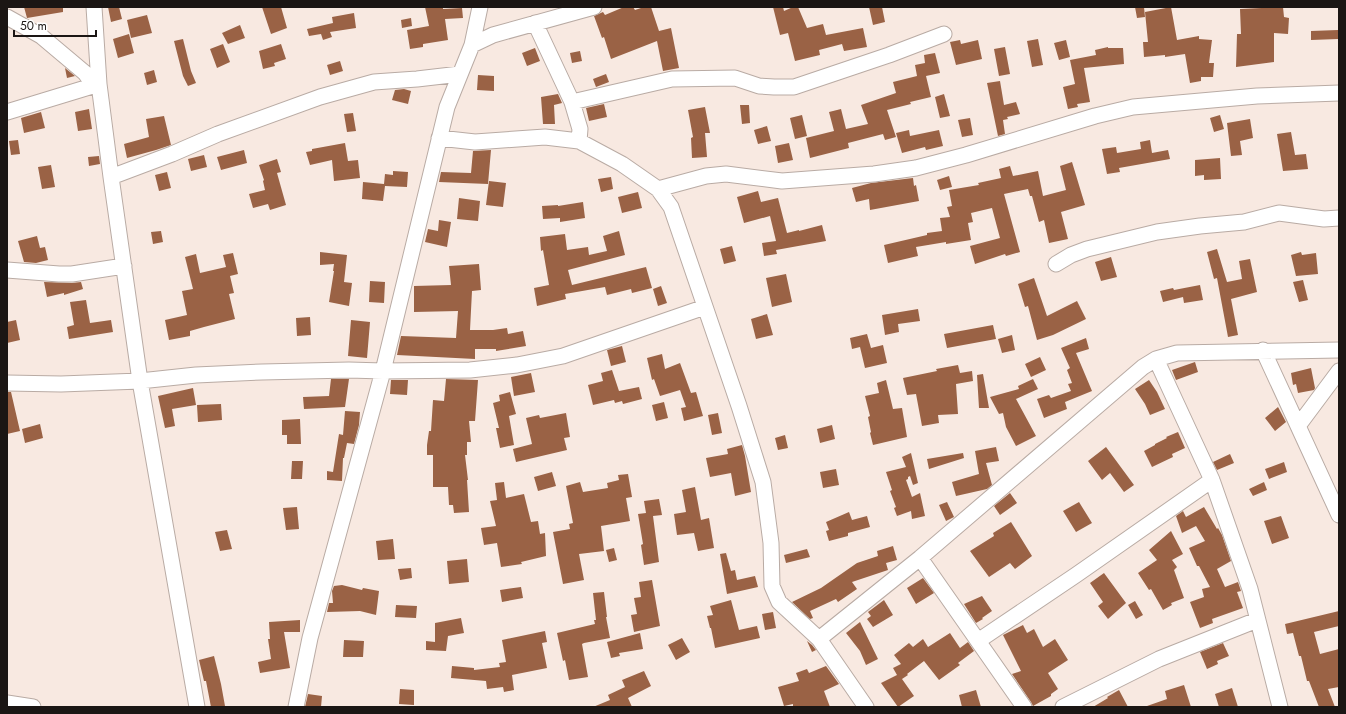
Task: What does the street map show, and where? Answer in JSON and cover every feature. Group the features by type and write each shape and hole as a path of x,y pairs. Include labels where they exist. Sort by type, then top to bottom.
{"street":[{"path":"94,7 97,85 140,381 197,707"},
{"path":"296,707 310,638 383,371 438,138 447,107 472,45 480,7"},
{"path":"472,45 493,35 594,7"},
{"path":"7,17 41,36 97,85"},
{"path":"535,24 572,102 580,129 579,141"},
{"path":"572,102 672,80 735,78 759,86 794,87 889,55 944,34"},
{"path":"111,177 172,154 218,134 320,97 374,82 460,74"},
{"path":"7,112 97,85"},
{"path":"658,189 706,176 726,174 782,181 874,174 916,168 966,156 1095,116 1133,107 1257,96 1339,93"},
{"path":"438,138 475,142 545,137 579,141 622,164 658,189 670,207 740,406 763,482 771,543 772,586 779,602 819,639 866,707"},
{"path":"1056,264 1071,255 1087,249 1157,232 1244,222 1279,213 1324,219 1339,218"},
{"path":"7,270 72,274 124,266"},
{"path":"7,383 62,384 140,381 196,375 262,372 470,370 517,365 563,356 705,307"},
{"path":"819,639 920,558 1137,372 1156,359 1177,353 1264,350 1339,350"},
{"path":"1264,350 1339,515"},
{"path":"1156,359 1212,480 1250,589 1280,707"},
{"path":"1298,426 1339,372"},
{"path":"978,641 1212,480"},
{"path":"920,558 1024,707"},
{"path":"1063,707 1159,659 1257,620"},
{"path":"7,703 33,707"}],"building":[{"path":"24,7 63,7 63,12 27,18"},
{"path":"108,7 119,7 122,19 111,22"},
{"path":"262,7 281,7 287,28 271,34"},
{"path":"425,7 443,7 443,9 462,8 463,18 445,19 448,40 423,44 423,47 410,49 407,30 429,26"},
{"path":"624,7 633,7 635,10 644,7 651,7 659,31 671,28 679,68 663,71 657,41 611,59 604,37 602,38 594,16 603,12 605,15"},
{"path":"773,7 783,7 784,11 793,7 798,7 807,28 823,24 826,35 863,28 867,47 844,51 842,44 819,50 820,55 795,61 788,33 780,35"},
{"path":"869,7 882,7 885,22 873,25"},
{"path":"1135,7 1144,7 1145,17 1137,18"},
{"path":"1171,7 1177,40 1199,36 1199,39 1212,40 1209,63 1214,63 1213,77 1201,77 1201,81 1190,83 1185,54 1165,57 1165,55 1144,57 1143,42 1148,42 1145,12"},
{"path":"1283,7 1284,17 1289,18 1288,34 1274,33 1274,62 1236,67 1237,34 1241,34 1240,9"},
{"path":"354,13 356,28 330,32 332,37 323,40 321,34 309,36 307,29 333,23 332,17"},
{"path":"147,15 152,33 131,38 127,20"},
{"path":"411,18 412,26 402,28 401,20"},
{"path":"240,25 245,38 228,44 222,33"},
{"path":"1338,30 1338,39 1311,40 1311,31"},
{"path":"129,34 134,53 118,58 113,39"},
{"path":"183,39 191,71 196,83 188,86 183,76 174,41"},
{"path":"1038,39 1043,65 1032,67 1027,41"},
{"path":"960,40 961,44 978,40 982,59 956,65 950,42"},
{"path":"1066,40 1070,57 1059,60 1054,43"},
{"path":"223,44 230,62 217,68 210,49"},
{"path":"281,44 286,59 274,63 275,66 263,69 259,51"},
{"path":"1005,47 1010,74 999,76 994,49"},
{"path":"1108,47 1123,48 1124,64 1084,68 1090,102 1077,104 1078,107 1068,109 1063,87 1075,84 1070,60 1096,55 1095,50"},
{"path":"535,48 540,61 527,66 522,53"},
{"path":"580,51 582,61 572,63 570,53"},
{"path":"935,53 940,73 926,76 931,97 887,110 896,137 885,140 883,134 848,143 849,148 810,158 806,138 834,131 829,112 841,109 846,129 868,124 861,105 896,93 893,82 917,76 915,65 925,63 924,55"},
{"path":"340,61 343,71 330,75 327,65"},
{"path":"65,68 75,76 67,78"},
{"path":"154,70 157,82 147,85 144,73"},
{"path":"606,74 609,82 596,87 593,79"},
{"path":"478,75 494,76 494,91 477,90"},
{"path":"1000,81 1004,105 1016,102 1020,114 1007,117 1008,119 1003,120 1005,134 998,136 987,83"},
{"path":"404,89 411,91 408,104 392,100 395,90"},
{"path":"558,94 562,103 554,105 555,124 543,124 541,97"},
{"path":"944,94 950,116 940,118 935,97"},
{"path":"604,104 607,117 589,121 586,108"},
{"path":"740,105 749,105 750,123 742,124"},
{"path":"705,107 710,133 705,133 707,157 692,158 691,138 693,137 688,110"},
{"path":"89,109 92,129 78,131 75,112"},
{"path":"41,112 45,128 24,133 21,118"},
{"path":"353,113 356,131 347,132 344,114"},
{"path":"802,115 807,136 795,139 790,118"},
{"path":"1220,115 1224,129 1214,132 1210,118"},
{"path":"164,116 171,145 127,158 124,144 149,137 146,119"},
{"path":"970,118 973,135 962,137 958,120"},
{"path":"1250,119 1253,138 1240,141 1242,155 1231,156 1227,123"},
{"path":"767,126 771,141 758,144 754,130"},
{"path":"909,130 910,136 939,130 943,146 926,150 925,147 902,153 896,133"},
{"path":"1291,132 1295,155 1306,154 1308,169 1283,171 1277,134"},
{"path":"18,140 20,154 11,155 9,141"},
{"path":"1150,140 1152,153 1168,150 1170,159 1119,168 1120,172 1107,174 1102,149 1116,147 1117,153 1141,149 1140,142"},
{"path":"345,143 348,161 358,160 360,178 334,181 332,160 310,165 306,152 312,151 312,149"},
{"path":"789,143 793,160 778,163 775,146"},
{"path":"244,150 247,163 221,170 217,157"},
{"path":"491,150 488,184 439,182 441,172 471,173 473,151"},
{"path":"204,155 207,167 191,171 188,159"},
{"path":"99,156 100,164 89,166 88,157"},
{"path":"1220,158 1221,179 1204,180 1204,175 1195,176 1195,160"},
{"path":"277,159 281,172 277,173 286,205 270,210 268,204 253,208 249,194 265,190 264,180 259,165"},
{"path":"1072,162 1085,205 1061,212 1068,239 1049,243 1044,220 1039,222 1032,196 1030,196 1028,189 1004,194 1020,252 1006,256 1005,254 975,264 970,246 1000,238 992,208 971,213 973,222 968,223 971,240 916,247 918,256 888,263 884,245 927,235 927,233 942,231 940,218 950,217 947,207 952,206 949,190 979,185 978,183 1001,178 999,169 1010,166 1013,176 1038,171 1043,196 1066,190 1060,166"},
{"path":"51,165 55,187 42,189 38,167"},
{"path":"393,171 408,172 407,187 385,186 383,201 362,199 363,182 384,184 385,174 393,175"},
{"path":"167,172 171,188 159,191 155,175"},
{"path":"949,176 952,187 940,190 937,180"},
{"path":"611,177 613,189 601,192 598,179"},
{"path":"913,178 919,201 870,210 869,199 856,202 852,188 871,183"},
{"path":"489,181 506,183 503,207 486,205"},
{"path":"758,191 761,202 778,198 787,233 822,225 826,241 776,250 777,254 764,256 762,243 776,241 770,216 744,223 737,197"},
{"path":"638,192 642,208 622,213 618,197"},
{"path":"459,198 480,201 478,221 457,219"},
{"path":"583,202 585,218 560,222 560,218 543,219 542,206 558,206"},
{"path":"439,220 451,222 447,247 425,242 428,229 438,231"},
{"path":"161,231 163,242 153,244 151,232"},
{"path":"619,231 625,255 568,270 572,285 646,267 652,288 632,293 631,289 607,295 605,287 565,294 566,299 537,306 534,288 549,285 543,250 541,251 540,237 565,234 567,250 588,247 589,255 607,251 603,236"},
{"path":"37,236 40,248 45,247 48,260 36,263 24,262 18,241"},
{"path":"732,246 736,261 724,264 720,249"},
{"path":"1217,249 1227,282 1242,279 1239,261 1250,259 1257,292 1231,299 1238,335 1228,337 1217,278 1214,279 1207,252"},
{"path":"320,252 347,255 344,282 352,283 349,306 329,302 334,264 320,265"},
{"path":"1301,252 1302,255 1316,253 1318,274 1296,276 1291,255"},
{"path":"233,253 238,274 230,276 234,293 229,294 235,319 190,331 190,336 169,340 165,320 187,315 182,291 193,289 185,257 196,254 200,273 226,267 223,255"},
{"path":"1111,257 1117,277 1101,281 1095,262"},
{"path":"479,264 481,290 472,291 470,330 493,330 507,328 508,334 523,331 526,346 496,351 496,349 475,349 475,359 397,355 401,336 456,338 458,311 414,312 414,286 451,285 449,266"},
{"path":"786,274 792,302 772,307 766,278"},
{"path":"1034,278 1047,316 1077,301 1086,319 1053,335 1037,340 1028,306 1025,307 1018,284"},
{"path":"1303,280 1308,300 1299,302 1293,282"},
{"path":"370,281 385,282 384,303 369,302"},
{"path":"44,282 81,282 83,289 64,295 64,293 47,297"},
{"path":"1200,285 1203,300 1184,303 1183,297 1163,302 1160,291"},
{"path":"661,286 667,303 658,306 653,289"},
{"path":"86,300 90,323 111,320 113,332 69,339 67,327 74,325 70,302"},
{"path":"918,309 920,321 898,324 899,332 885,335 882,315"},
{"path":"767,314 773,335 756,339 751,319"},
{"path":"310,317 311,335 297,336 296,318"},
{"path":"16,320 20,340 7,343 7,322"},
{"path":"351,320 370,322 367,358 348,356"},
{"path":"993,325 996,339 947,348 944,334"},
{"path":"867,334 871,348 883,345 887,363 865,368 860,347 852,349 850,338"},
{"path":"1012,335 1015,350 1002,353 998,339"},
{"path":"1086,338 1089,349 1076,353 1092,391 1065,402 1067,409 1044,418 1037,399 1049,395 1051,398 1071,391 1068,384 1072,383 1067,370 1070,368 1061,348"},
{"path":"622,346 626,362 611,366 607,350"},
{"path":"662,354 665,369 680,363 691,393 696,392 703,416 684,421 681,408 686,407 680,390 660,396 654,379 652,380 647,358"},
{"path":"1040,357 1046,370 1031,377 1025,364"},
{"path":"1195,362 1198,372 1176,380 1172,370"},
{"path":"958,365 960,373 972,371 973,381 956,384 958,414 938,415 939,423 922,426 916,394 907,395 903,378"},
{"path":"1311,368 1315,388 1314,390 1298,393 1296,384 1293,385 1291,373"},
{"path":"612,370 619,391 639,387 642,399 623,404 622,401 615,403 614,400 593,405 588,385 603,381 601,373"},
{"path":"531,373 535,392 514,396 511,377"},
{"path":"983,374 989,408 979,408 977,375"},
{"path":"331,379 349,379 345,407 304,409 303,397 329,396"},
{"path":"446,379 478,380 475,421 469,421 471,442 467,442 467,455 465,455 468,480 469,512 454,513 453,505 449,505 448,487 433,487 433,455 427,455 429,431 431,431 433,400 444,401"},
{"path":"1033,379 1038,389 1016,399 1036,436 1016,446 1006,427 1003,413 999,414 990,397 1019,389 1018,386"},
{"path":"391,380 408,380 407,395 390,394"},
{"path":"886,380 893,409 902,408 907,437 873,445 868,417 870,416 865,396 879,393 877,383"},
{"path":"1149,380 1157,392 1165,409 1150,415 1135,389"},
{"path":"193,388 196,405 172,409 175,426 165,428 158,396"},
{"path":"7,392 11,392 20,431 7,434"},
{"path":"510,392 516,414 509,416 514,445 500,448 496,428 499,428 493,403 500,401 499,395"},
{"path":"664,402 668,418 656,421 652,405"},
{"path":"221,404 222,420 198,422 197,405"},
{"path":"1278,407 1286,422 1275,431 1265,418"},
{"path":"345,411 360,412 359,425 354,444 347,443 343,458 342,481 327,480 327,471 333,472 339,434 343,435"},
{"path":"566,413 570,437 564,438 567,450 516,462 513,449 532,444 526,418 539,415 540,418"},
{"path":"718,413 722,433 712,435 708,415"},
{"path":"300,419 301,444 287,444 287,435 282,435 282,420"},
{"path":"40,424 43,438 25,443 22,429"},
{"path":"832,425 835,439 820,443 817,429"},
{"path":"1178,432 1185,448 1172,454 1173,457 1152,467 1144,451 1167,438 1166,437"},
{"path":"785,435 788,448 778,450 775,438"},
{"path":"742,445 751,492 735,496 731,473 710,477 706,458 728,454 727,449"},
{"path":"996,447 999,461 986,463 992,485 987,489 956,496 952,482 979,474 975,451"},
{"path":"1106,447 1134,485 1124,492 1110,473 1102,480 1088,461"},
{"path":"911,453 918,483 913,485 910,476 906,480 912,497 920,493 925,516 912,519 911,511 897,516 894,508 896,507 890,491 892,490 886,472 906,467 902,457"},
{"path":"963,453 964,458 929,469 927,459"},
{"path":"1230,454 1234,463 1217,470 1213,462"},
{"path":"292,461 303,461 302,479 291,479"},
{"path":"1284,462 1287,472 1269,479 1265,469"},
{"path":"836,469 839,485 823,488 820,472"},
{"path":"552,472 556,486 538,491 534,477"},
{"path":"628,474 632,497 626,498 630,521 601,526 604,551 579,554 584,580 563,584 553,532 570,529 569,524 573,523 566,486 580,482 583,492 608,488 607,483 619,480 618,475"},
{"path":"504,482 506,498 524,494 531,522 538,521 540,534 545,533 546,556 521,562 522,564 501,567 497,543 484,545 481,528 496,526 490,501 497,500 495,483"},
{"path":"1264,482 1267,490 1253,496 1249,489"},
{"path":"695,487 701,520 709,518 714,548 698,551 694,533 677,535 674,514 686,512 682,490"},
{"path":"1010,493 1017,503 1000,515 994,506"},
{"path":"659,499 662,515 653,516 659,562 644,565 641,545 643,544 638,514 646,513 644,501"},
{"path":"947,502 954,517 946,521 939,505"},
{"path":"1079,502 1092,523 1076,532 1063,511"},
{"path":"297,507 299,529 286,530 283,508"},
{"path":"1204,507 1222,535 1231,561 1217,569 1225,587 1238,582 1241,591 1237,592 1243,608 1212,619 1213,623 1200,628 1190,602 1204,597 1202,589 1210,587 1199,566 1197,566 1189,548 1205,541 1196,526 1182,533 1176,516 1183,511 1186,517"},
{"path":"849,512 852,520 867,516 870,527 848,533 848,536 829,541 826,531 829,530 826,522"},
{"path":"1281,516 1289,538 1272,544 1264,521"},
{"path":"1011,522 1032,556 1015,569 1010,563 989,577 970,551 994,536 993,533"},
{"path":"227,530 232,549 220,551 215,532"},
{"path":"1171,531 1183,554 1172,560 1177,567 1174,570 1184,598 1171,603 1172,605 1163,610 1151,589 1149,590 1138,573 1157,560 1149,550"},
{"path":"393,539 395,559 378,560 376,541"},
{"path":"893,546 897,560 886,563 888,570 852,582 857,589 838,602 836,599 810,611 813,618 810,619 792,602 821,588 857,563 878,556 877,551"},
{"path":"614,548 617,560 609,562 606,550"},
{"path":"807,549 810,557 786,563 784,555"},
{"path":"726,553 731,571 735,570 737,580 755,576 758,587 727,594 720,554"},
{"path":"467,559 469,582 449,584 447,561"},
{"path":"411,568 412,578 400,580 398,569"},
{"path":"1104,573 1126,603 1108,619 1098,606 1103,602 1090,583"},
{"path":"923,578 934,593 916,604 907,588"},
{"path":"652,580 660,626 634,632 631,615 637,614 634,598 641,597 639,582"},
{"path":"342,585 362,590 363,588 379,591 376,615 360,611 327,612 329,603 333,603 332,591 334,586"},
{"path":"521,587 523,598 502,602 500,590"},
{"path":"604,592 606,617 610,638 582,644 588,677 569,680 557,633 595,624 594,620 596,620 593,593"},
{"path":"982,596 992,611 976,623 964,604"},
{"path":"731,600 739,630 757,626 760,638 715,648 707,616 713,615 710,606"},
{"path":"884,600 893,615 873,627 867,619 871,616 868,612"},
{"path":"1135,601 1143,615 1136,619 1128,605"},
{"path":"396,605 417,606 416,618 395,617"},
{"path":"1339,611 1339,626 1314,632 1320,654 1339,649 1339,687 1328,689 1335,707 1319,707 1309,681 1307,681 1301,656 1299,656 1293,633 1287,634 1285,624"},
{"path":"773,612 776,628 765,630 762,614"},
{"path":"461,618 464,633 448,636 446,651 426,650 426,641 435,642 435,623"},
{"path":"300,620 300,632 284,632 290,668 260,673 258,662 271,659 268,639 270,639 269,622"},
{"path":"860,622 878,659 866,665 860,651 846,633"},
{"path":"1023,625 1027,633 1034,629 1043,647 1055,639 1068,660 1048,673 1058,689 1051,694 1051,696 1033,706 1012,674 1021,671 1003,635"},
{"path":"545,631 547,642 542,643 547,668 512,675 514,690 504,692 503,687 487,689 486,681 451,678 452,666 474,668 474,670 500,667 499,663 506,662 502,640"},
{"path":"640,633 643,649 619,653 620,656 611,658 607,642"},
{"path":"950,633 960,648 968,642 974,651 958,663 960,665 939,680 924,661 902,679 914,696 898,707 881,683 897,675 893,668 901,664 894,655 909,643 913,647 923,639 928,647"},
{"path":"682,638 690,652 676,660 668,645"},
{"path":"344,640 364,641 363,657 343,657"},
{"path":"807,641 812,645 816,650 812,652"},
{"path":"1223,643 1229,656 1217,661 1218,664 1207,669 1200,652"},
{"path":"214,656 225,706 211,707 206,681 204,681 199,660"},
{"path":"826,666 839,684 824,691 830,707 793,707 793,704 784,706 778,687 799,681 796,673 807,669 809,673"},
{"path":"644,671 651,686 628,698 632,707 593,707 610,700 608,695 625,687 622,680"},
{"path":"1184,685 1191,707 1147,706 1167,699 1165,691"},
{"path":"1232,688 1238,707 1219,707 1215,694"},
{"path":"400,689 414,690 414,705 399,704"},
{"path":"976,690 981,707 962,707 959,695"},
{"path":"1119,690 1128,707 1093,707 1108,698 1107,697"},
{"path":"308,694 322,696 321,707 305,707"}]}
